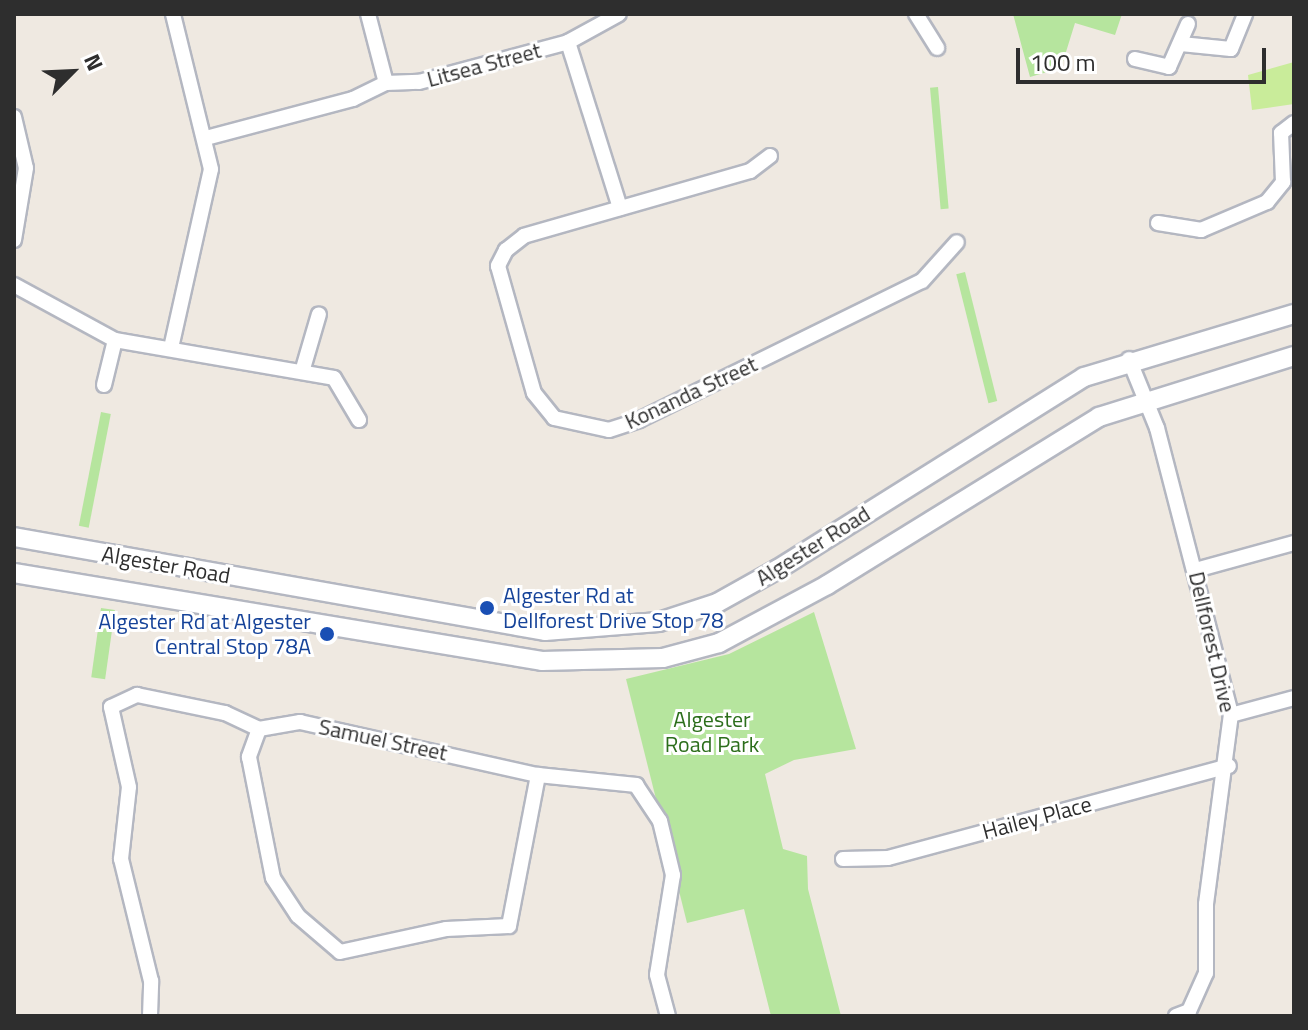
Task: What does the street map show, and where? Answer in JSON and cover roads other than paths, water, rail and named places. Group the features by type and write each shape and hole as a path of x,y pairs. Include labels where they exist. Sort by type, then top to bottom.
{"main road":[{"name":"Algester Road","path":"14,537 545,631 601,632 717,603 1084,377 1129,359 1294,314"},
{"name":"Algester Road","path":"14,573 542,661 663,658 719,643 814,592 1050,442 1148,398 1294,356"}],"street":[{"path":"171,348 209,191 206,138 173,14"},
{"path":"368,14 386,83"},
{"name":"Litsea Street","path":"206,138 353,99 386,83 419,82 568,42 619,14"},
{"path":"916,14 937,48"},
{"path":"1181,44 1231,49 1245,14"},
{"path":"1135,59 1169,67 1188,24"},
{"path":"568,42 620,208 750,171 770,156"},
{"path":"14,117 26,168 14,240"},
{"path":"1158,223 1201,230 1267,202 1283,182 1281,133 1294,123"},
{"name":"Konanda Street","path":"620,208 524,236 498,266 534,393 554,418 582,429 639,420 922,281 957,242"},
{"path":"14,285 115,340 334,378 359,420"},
{"path":"302,372 319,314"},
{"path":"104,385 115,340"},
{"name":"Dellforest Drive","path":"1129,359 1148,398 1196,570 1231,715 1229,766 1206,904 1206,973 1183,1015"},
{"path":"1196,570 1294,543"},
{"name":"Samuel Street","path":"150,1016 151,981 121,859 129,787 111,707 137,695 159,697 259,729 300,722 538,775 636,785 651,800 673,875 657,975 668,1016"},
{"path":"1231,715 1294,698"},
{"path":"259,729 249,757 273,878 298,916 340,952 446,929 509,926 538,775"},
{"name":"Hailey Place","path":"843,859 888,858 1229,766"}],"place":[{"name":"Algester Rd at Dellforest Drive Stop 78","path":"487,608"},
{"name":"Algester Rd at Algester Central Stop 78A","path":"327,634"}],"park label":[{"name":"Algester Road Park","path":"712,732"}]}
